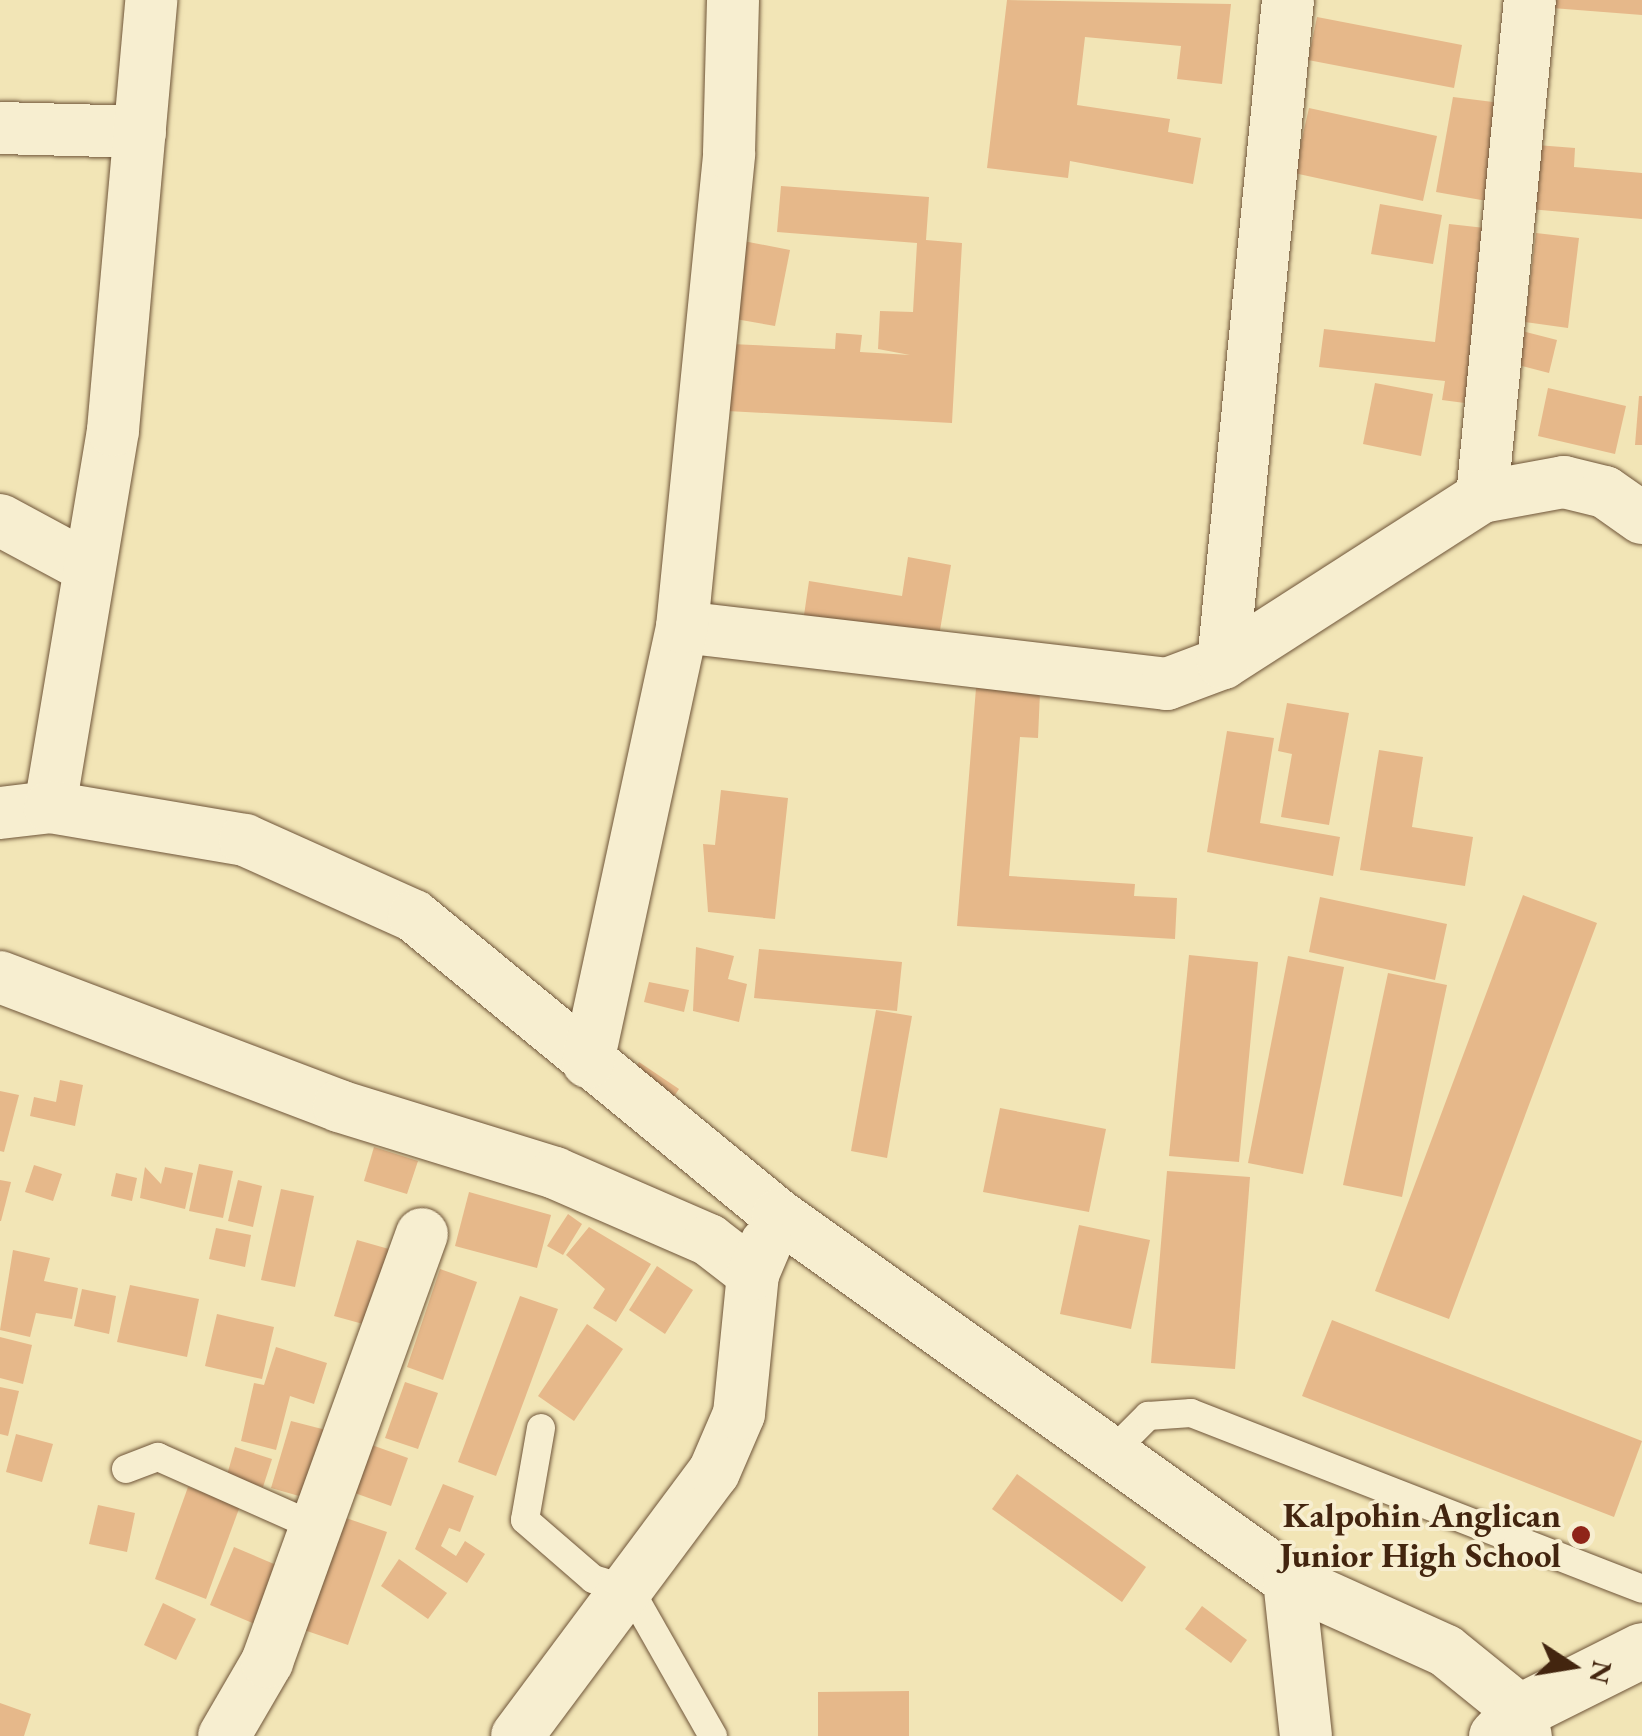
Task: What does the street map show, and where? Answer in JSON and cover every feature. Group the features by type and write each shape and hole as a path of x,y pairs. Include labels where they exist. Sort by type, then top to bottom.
{"street":[{"path":"151,0 113,430 89,568 25,810 245,840 414,916 778,1215 1115,1449 1289,1580 1446,1650 1514,1728 1642,1650"},
{"path":"588,1062 682,627 728,153 733,0"},
{"path":"1224,663 1288,0"},
{"path":"1482,497 1530,0"},
{"path":"0,128 140,132"},
{"path":"682,627 1167,684 1224,663 1482,497 1564,482 1605,492 1642,518"},
{"path":"0,520 89,568"},
{"path":"0,976 339,1106 555,1173 709,1240 753,1274"},
{"path":"517,1736 630,1590 714,1472 739,1414 753,1274 778,1215"},
{"path":"224,1736 267,1662 422,1234"},
{"path":"1289,1580 1306,1736"}],"lane":[{"path":"1115,1449 1148,1416 1191,1413 1642,1589"},
{"path":"541,1428 525,1520 593,1579 630,1590 714,1736"},
{"path":"126,1469 158,1457 316,1527"}],"building":[{"path":"1007,0 1231,4 1222,84 1177,79 1181,46 1085,37 1077,105 1170,119 1168,132 1201,138 1193,184 1070,161 1068,178 987,168"},
{"path":"1552,0 1642,0 1642,15 1552,8"},
{"path":"1317,17 1462,45 1454,88 1308,60"},
{"path":"1453,97 1501,103 1487,201 1436,192"},
{"path":"1309,108 1437,136 1423,201 1294,173"},
{"path":"1524,144 1575,148 1574,167 1642,173 1642,219 1519,208"},
{"path":"781,186 929,197 926,240 962,243 952,423 727,411 731,344 835,349 836,333 862,335 860,352 910,355 878,349 880,311 913,312 917,243 777,232"},
{"path":"1380,204 1442,215 1433,264 1371,254"},
{"path":"1449,224 1494,229 1480,405 1442,400 1445,381 1319,367 1324,329 1435,342"},
{"path":"1536,233 1579,238 1568,328 1525,322"},
{"path":"733,239 790,250 775,326 718,316"},
{"path":"1522,331 1557,340 1549,373 1514,364"},
{"path":"1375,383 1433,394 1421,456 1363,444"},
{"path":"1548,388 1626,406 1615,454 1538,436"},
{"path":"1639,396 1642,445 1635,445"},
{"path":"908,557 951,565 937,648 802,629 809,581 902,596"},
{"path":"976,688 1040,692 1038,738 1020,737 1009,876 1135,884 1134,896 1177,898 1175,939 957,926"},
{"path":"1287,703 1349,713 1329,825 1281,817 1292,754 1278,751"},
{"path":"1227,731 1274,738 1260,823 1340,837 1333,876 1207,852"},
{"path":"1379,750 1423,757 1412,827 1473,837 1465,886 1360,870"},
{"path":"721,790 788,798 775,919 708,912 703,844 715,845"},
{"path":"1523,895 1597,923 1449,1319 1375,1291"},
{"path":"1320,897 1447,924 1435,980 1309,952"},
{"path":"696,947 734,956 728,979 747,984 739,1022 693,1011"},
{"path":"759,949 902,962 897,1011 754,998"},
{"path":"1189,955 1258,962 1239,1162 1169,1156"},
{"path":"1288,956 1344,967 1303,1174 1248,1163"},
{"path":"1388,973 1447,985 1402,1197 1343,1185"},
{"path":"649,982 689,990 684,1012 644,1002"},
{"path":"876,1010 912,1016 887,1158 851,1151"},
{"path":"639,1062 679,1089 663,1113 622,1086"},
{"path":"60,1080 83,1085 75,1126 30,1116 34,1097 56,1102"},
{"path":"0,1091 19,1095 4,1152 0,1151"},
{"path":"1000,1108 1106,1129 1089,1212 983,1192"},
{"path":"374,1147 418,1161 407,1194 364,1181"},
{"path":"199,1164 233,1171 223,1218 189,1211"},
{"path":"34,1165 62,1174 53,1201 25,1192"},
{"path":"145,1167 161,1184 165,1167 193,1173 185,1209 140,1198"},
{"path":"1167,1171 1250,1177 1235,1369 1151,1363"},
{"path":"116,1173 137,1178 132,1201 111,1196"},
{"path":"0,1180 11,1182 1,1221 0,1221"},
{"path":"238,1180 262,1186 253,1227 228,1221"},
{"path":"281,1189 314,1196 295,1287 261,1280"},
{"path":"469,1192 551,1215 537,1268 455,1246"},
{"path":"568,1214 582,1224 563,1255 547,1246"},
{"path":"1079,1225 1150,1240 1131,1329 1060,1314"},
{"path":"589,1227 651,1264 616,1322 593,1308 605,1289 566,1255"},
{"path":"216,1228 251,1235 245,1267 209,1259"},
{"path":"357,1240 396,1251 374,1327 334,1316"},
{"path":"13,1250 50,1258 44,1281 78,1288 72,1319 36,1313 30,1337 0,1330"},
{"path":"657,1266 693,1290 665,1334 629,1310"},
{"path":"440,1269 477,1282 443,1380 407,1367"},
{"path":"130,1285 199,1299 187,1357 117,1342"},
{"path":"82,1289 116,1296 109,1334 74,1326"},
{"path":"520,1296 558,1309 496,1476 458,1462"},
{"path":"217,1314 274,1327 262,1379 205,1366"},
{"path":"1332,1320 1642,1441 1614,1517 1302,1396"},
{"path":"587,1324 623,1349 574,1421 538,1396"},
{"path":"0,1337 32,1345 23,1384 0,1378"},
{"path":"276,1347 327,1363 314,1404 290,1396 276,1450 241,1441 254,1383 264,1385"},
{"path":"405,1382 438,1393 418,1449 385,1438"},
{"path":"0,1387 19,1391 8,1436 0,1434"},
{"path":"291,1421 326,1430 306,1498 271,1488"},
{"path":"16,1434 53,1444 42,1482 6,1472"},
{"path":"369,1444 408,1458 391,1506 352,1492"},
{"path":"235,1447 272,1459 263,1487 227,1475"},
{"path":"1017,1474 1146,1567 1122,1602 992,1509"},
{"path":"443,1484 474,1496 460,1532 449,1528 441,1546 456,1556 465,1541 485,1554 467,1583 415,1549"},
{"path":"188,1487 240,1506 206,1599 155,1579"},
{"path":"98,1505 135,1513 127,1552 89,1544"},
{"path":"343,1517 387,1532 348,1645 304,1630"},
{"path":"234,1547 281,1567 257,1625 210,1605"},
{"path":"399,1559 447,1593 428,1619 381,1586"},
{"path":"163,1603 196,1619 176,1660 144,1645"},
{"path":"1202,1606 1247,1640 1231,1663 1185,1629"},
{"path":"909,1691 909,1736 818,1736 818,1692"},
{"path":"0,1703 31,1714 24,1736 0,1736"}],"place":[{"name":"Kalpohin Anglican Junior High School","path":"1581,1535"}]}
